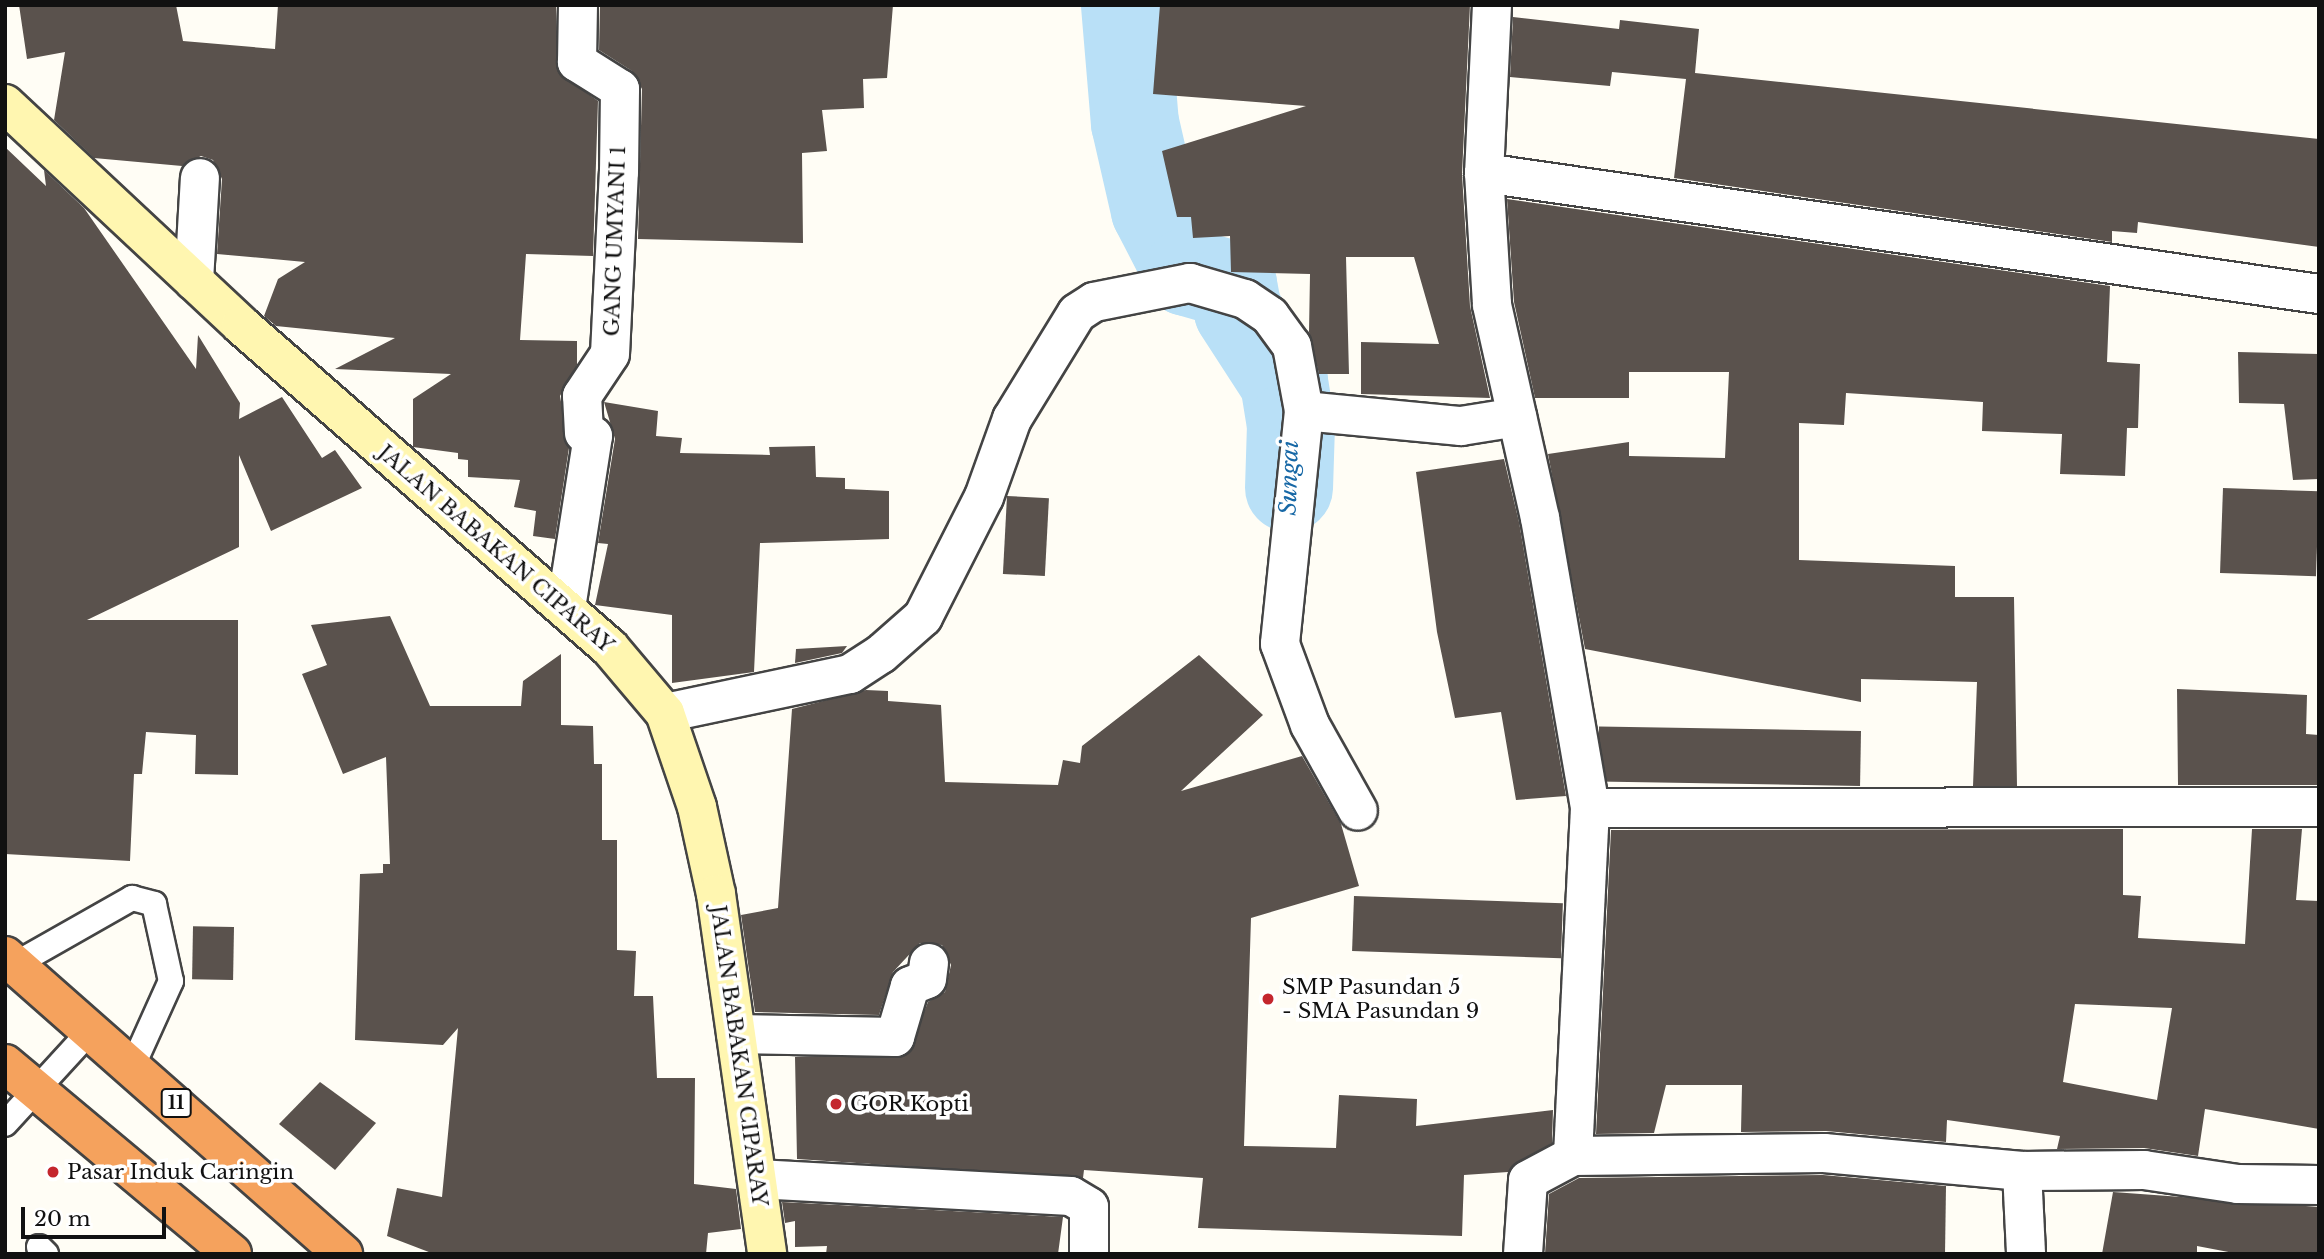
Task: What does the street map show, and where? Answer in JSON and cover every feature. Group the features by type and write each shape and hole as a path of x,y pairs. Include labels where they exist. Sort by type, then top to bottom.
{"highway":[{"name":"11","path":"10,960 93,1028 343,1254"},
{"path":"5,1065 232,1254"}],"street":[{"name":"GANG UMYANI 1","path":"566,608 593,436 584,433 582,396 610,354 619,172 620,89 577,62 579,5"},
{"path":"1492,5 1483,173 1492,305 1517,417 1590,808 1573,1156"},
{"name":"JALAN BABAKAN CIPARAY","path":"5,104 194,281 566,608 665,713 713,882 767,1254"},
{"path":"1483,173 2319,294"},
{"path":"194,281 200,178"},
{"path":"665,713 850,674 923,617 984,497 1012,419 1077,313 1094,302 1189,283 1245,299 1270,316 1292,346 1304,411 1280,644 1310,725 1358,811"},
{"path":"1304,411 1461,426 1517,417"},
{"path":"1590,808 2319,807"},
{"path":"736,1034 895,1037 910,986 927,979 929,963"},
{"path":"1522,1254 1528,1180 1573,1156 1824,1153 2022,1171 2144,1170 2238,1184 2319,1185"},
{"path":"2022,1171 2026,1254"},
{"path":"757,1179 1071,1196 1088,1207 1089,1254"}],"lane":[{"path":"10,960 132,898 153,904 171,981 133,1065"},
{"path":"5,1124 93,1028"}],"building":[{"path":"19,5 176,5 183,41 275,49 278,5 556,5 558,72 598,101 593,256 526,254 520,340 577,341 577,365 560,396 569,448 555,539 533,536 536,511 514,507 520,480 468,477 468,460 458,459 458,453 413,447 413,399 451,374 335,369 395,338 276,326 264,316 278,279 305,262 217,254 222,179 213,160 201,156 182,166 94,158 54,120 65,52 27,59"},
{"path":"600,5 893,5 887,78 863,79 864,108 822,110 827,151 802,153 803,243 638,239 642,89 632,71 599,50"},
{"path":"1160,5 1470,5 1462,174 1470,306 1490,398 1361,394 1361,342 1439,344 1414,257 1346,257 1349,374 1319,374 1309,332 1310,274 1231,272 1230,236 1193,238 1191,217 1177,217 1162,151 1306,106 1153,94"},
{"path":"1513,17 1619,29 1620,20 1699,29 1695,73 2319,139 2319,247 2138,222 2137,233 2112,231 2112,242 1674,178 1686,79 1612,72 1610,86 1510,77"},
{"path":"5,147 46,186 44,170 84,208 196,369 198,335 240,403 239,419 282,397 322,458 335,450 362,488 271,531 239,455 239,547 87,620 238,620 238,775 195,774 196,735 146,732 142,774 134,774 130,861 5,854"},
{"path":"1507,199 2110,286 2107,362 2140,364 2138,428 2127,428 2125,476 2060,474 2062,434 1982,431 1983,402 1846,393 1844,425 1799,423 1799,560 1955,566 1955,597 2014,597 2017,786 1973,786 1977,682 1861,679 1861,702 1585,649 1548,454 1629,442 1629,456 1725,458 1729,372 1629,372 1629,398 1535,398 1514,302"},
{"path":"2238,352 2319,354 2319,479 2293,480 2284,404 2239,403"},
{"path":"604,402 658,411 656,436 682,438 680,453 770,455 769,447 815,446 816,477 845,478 845,489 889,491 889,539 760,543 754,672 672,683 672,615 595,605 608,544 598,543 615,439"},
{"path":"1504,459 1519,522 1566,796 1516,800 1501,712 1455,718 1437,632 1416,472"},
{"path":"2223,488 2319,491 2316,576 2220,573"},
{"path":"1007,496 1049,498 1045,576 1003,574"},
{"path":"390,616 430,706 521,706 523,681 561,654 561,725 593,726 594,764 602,764 602,840 617,840 617,950 636,951 634,996 653,996 657,1078 695,1078 694,1184 736,1189 741,1229 708,1233 706,1254 434,1254 387,1236 397,1188 442,1197 458,1028 443,1045 355,1040 360,874 383,873 383,864 390,864 386,757 343,774 302,674 327,665 311,625"},
{"path":"847,646 842,653 795,663 796,649"},
{"path":"1199,655 1263,715 1181,791 1302,756 1341,824 1359,886 1251,918 1244,1146 1336,1148 1339,1095 1417,1099 1416,1126 1553,1110 1552,1143 1508,1172 1464,1175 1462,1236 1198,1228 1203,1178 1084,1170 1083,1178 797,1159 795,1057 907,1055 928,1002 945,992 951,965 942,945 920,943 893,972 879,1015 755,1012 741,915 778,908 792,709 866,690 888,691 888,701 941,705 945,782 1058,785 1063,760 1080,763 1082,746"},
{"path":"2177,689 2307,695 2306,734 2319,735 2319,785 2178,785"},
{"path":"1599,726 1861,731 1860,786 1598,781"},
{"path":"2123,829 2123,895 2141,896 2138,938 2245,944 2252,829 2302,829 2296,900 2319,901 2319,1129 2205,1109 2198,1156 2144,1148 2057,1149 2060,1136 1947,1120 1946,1142 1826,1131 1741,1132 1742,1085 1666,1085 1654,1133 1596,1134 1611,830","holes":["2075,1004 2172,1008 2157,1100 2063,1082"]},
{"path":"1354,896 1563,903 1561,958 1352,951"},
{"path":"193,926 234,927 233,980 192,979"},
{"path":"320,1082 376,1123 335,1170 279,1124"},
{"path":"1823,1175 1946,1186 1945,1254 1545,1254 1549,1194 1579,1178"},
{"path":"2113,1192 2319,1207 2319,1254 2239,1254 2197,1246 2197,1254 2102,1254"},
{"path":"782,1202 1063,1217 1058,1254 826,1254 827,1246 795,1247 795,1221 785,1223"}],"waterway":[{"name":"Sungai","path":"1125,5 1135,123 1155,210 1187,272 1233,285 1238,311 1284,382 1291,425 1289,488"}],"place":[{"name":"SMP Pasundan 5 - SMA Pasundan 9","path":"1268,999"},
{"name":"GOR Kopti","path":"836,1104"},
{"name":"Pasar Induk Caringin","path":"53,1172"}]}
